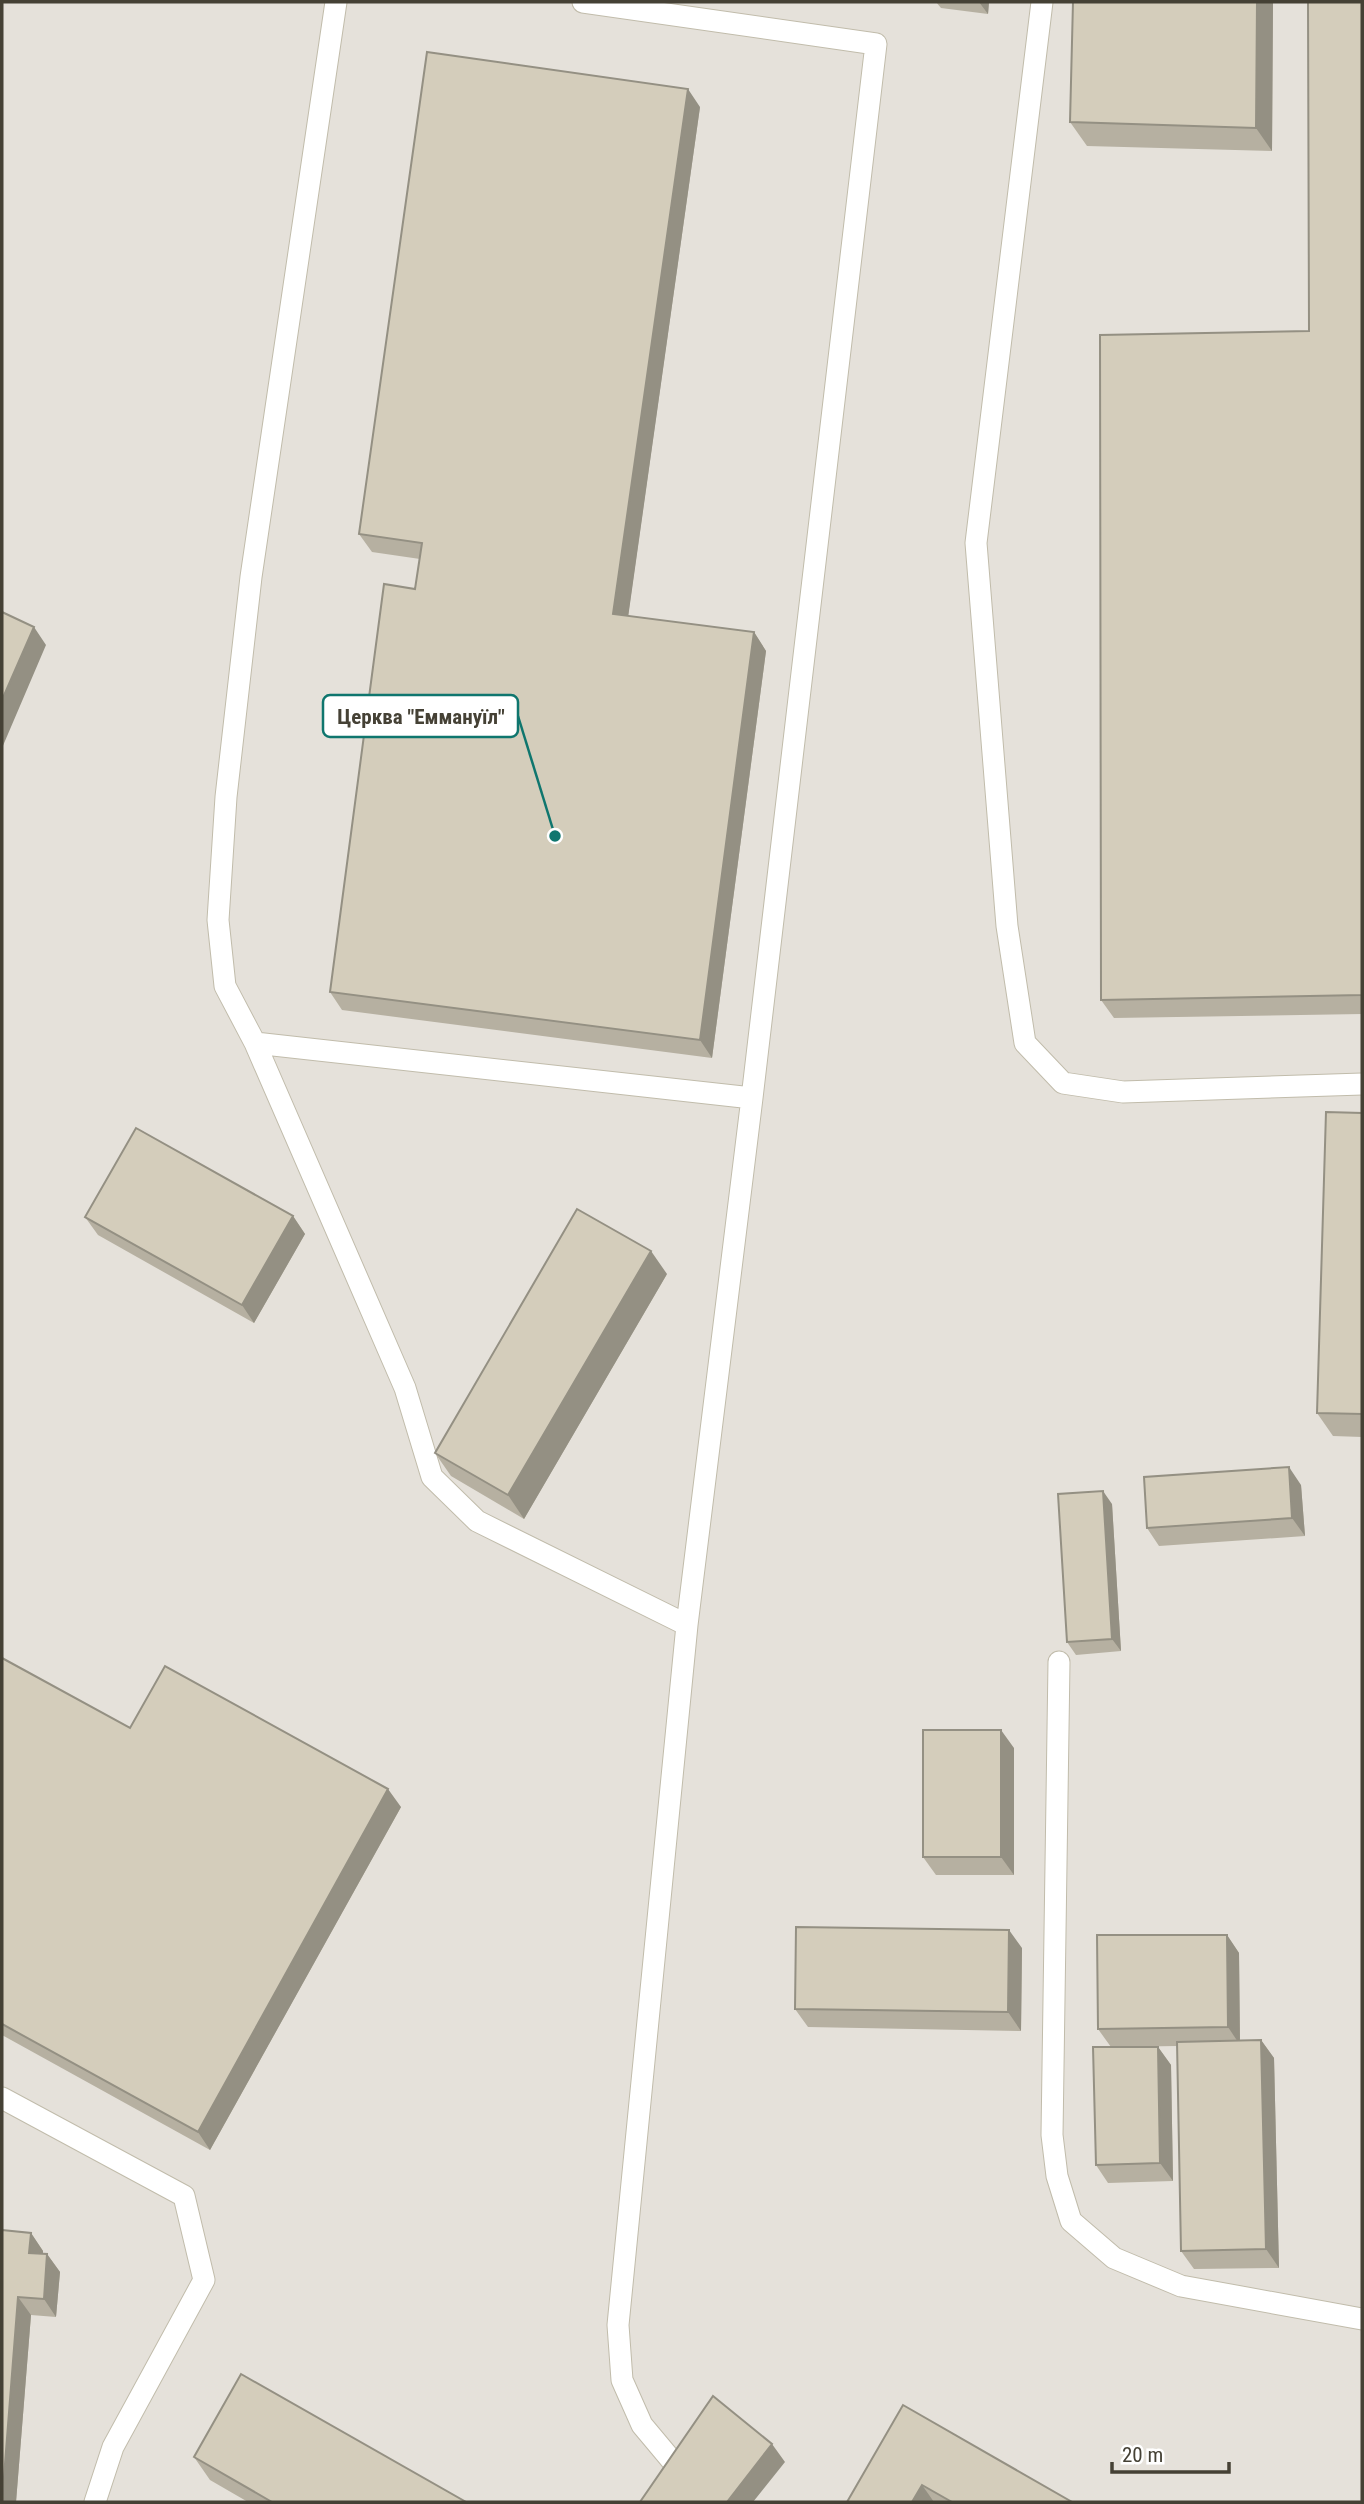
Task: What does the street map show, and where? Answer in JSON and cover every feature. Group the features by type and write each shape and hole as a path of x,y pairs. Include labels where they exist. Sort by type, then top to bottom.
{"lane":[{"path":"336,2 251,577 226,797 218,920 225,986 255,1044 405,1388 432,1477 477,1521 687,1625"},
{"path":"583,2 876,44 687,1625 618,2325 622,2380 642,2426 683,2474"},
{"path":"1042,2 976,543 1007,926 1025,1044 1063,1083 1123,1092 1362,1084"},
{"path":"255,1044 752,1098"},
{"path":"1059,1662 1052,2135 1057,2176 1070,2221 1114,2258 1181,2286 1362,2319"},
{"path":"2,2098 184,2196 204,2280 113,2447 95,2502"}],"shaded area":[{"path":"2,2 1362,2 1362,2502 2,2502"}],"building":[{"path":"1073,2 1257,2 1256,128 1070,122"},
{"path":"1308,2 1362,2 1362,995 1101,1000 1100,335 1309,331"},
{"path":"427,52 688,89 613,614 754,632 700,1040 330,992 384,584 415,589 422,543 359,534"},
{"path":"2,612 34,627 2,700"},
{"path":"1326,1112 1362,1113 1362,1414 1317,1413"},
{"path":"136,1128 293,1216 242,1305 85,1217"},
{"path":"577,1209 651,1251 508,1495 435,1453"},
{"path":"1289,1467 1292,1518 1147,1528 1144,1477"},
{"path":"1103,1491 1112,1639 1067,1642 1058,1494"},
{"path":"2,1658 130,1728 165,1666 388,1789 198,2132 2,2024"},
{"path":"923,1730 1001,1730 1001,1857 923,1857"},
{"path":"796,1927 1009,1930 1008,2012 795,2009"},
{"path":"1097,1935 1227,1935 1228,2027 1098,2029"},
{"path":"1261,2040 1266,2249 1181,2251 1177,2042"},
{"path":"1093,2047 1158,2047 1160,2163 1096,2165"},
{"path":"2,2230 31,2233 29,2253 47,2254 44,2299 18,2297 2,2502"},
{"path":"241,2374 466,2502 272,2502 194,2457"},
{"path":"713,2396 772,2444 727,2502 640,2502"},
{"path":"903,2405 1072,2502 952,2502 922,2485 912,2502 847,2502"}],"place":[{"name":"Церква \"Еммануїл\"","path":"555,836"}]}
